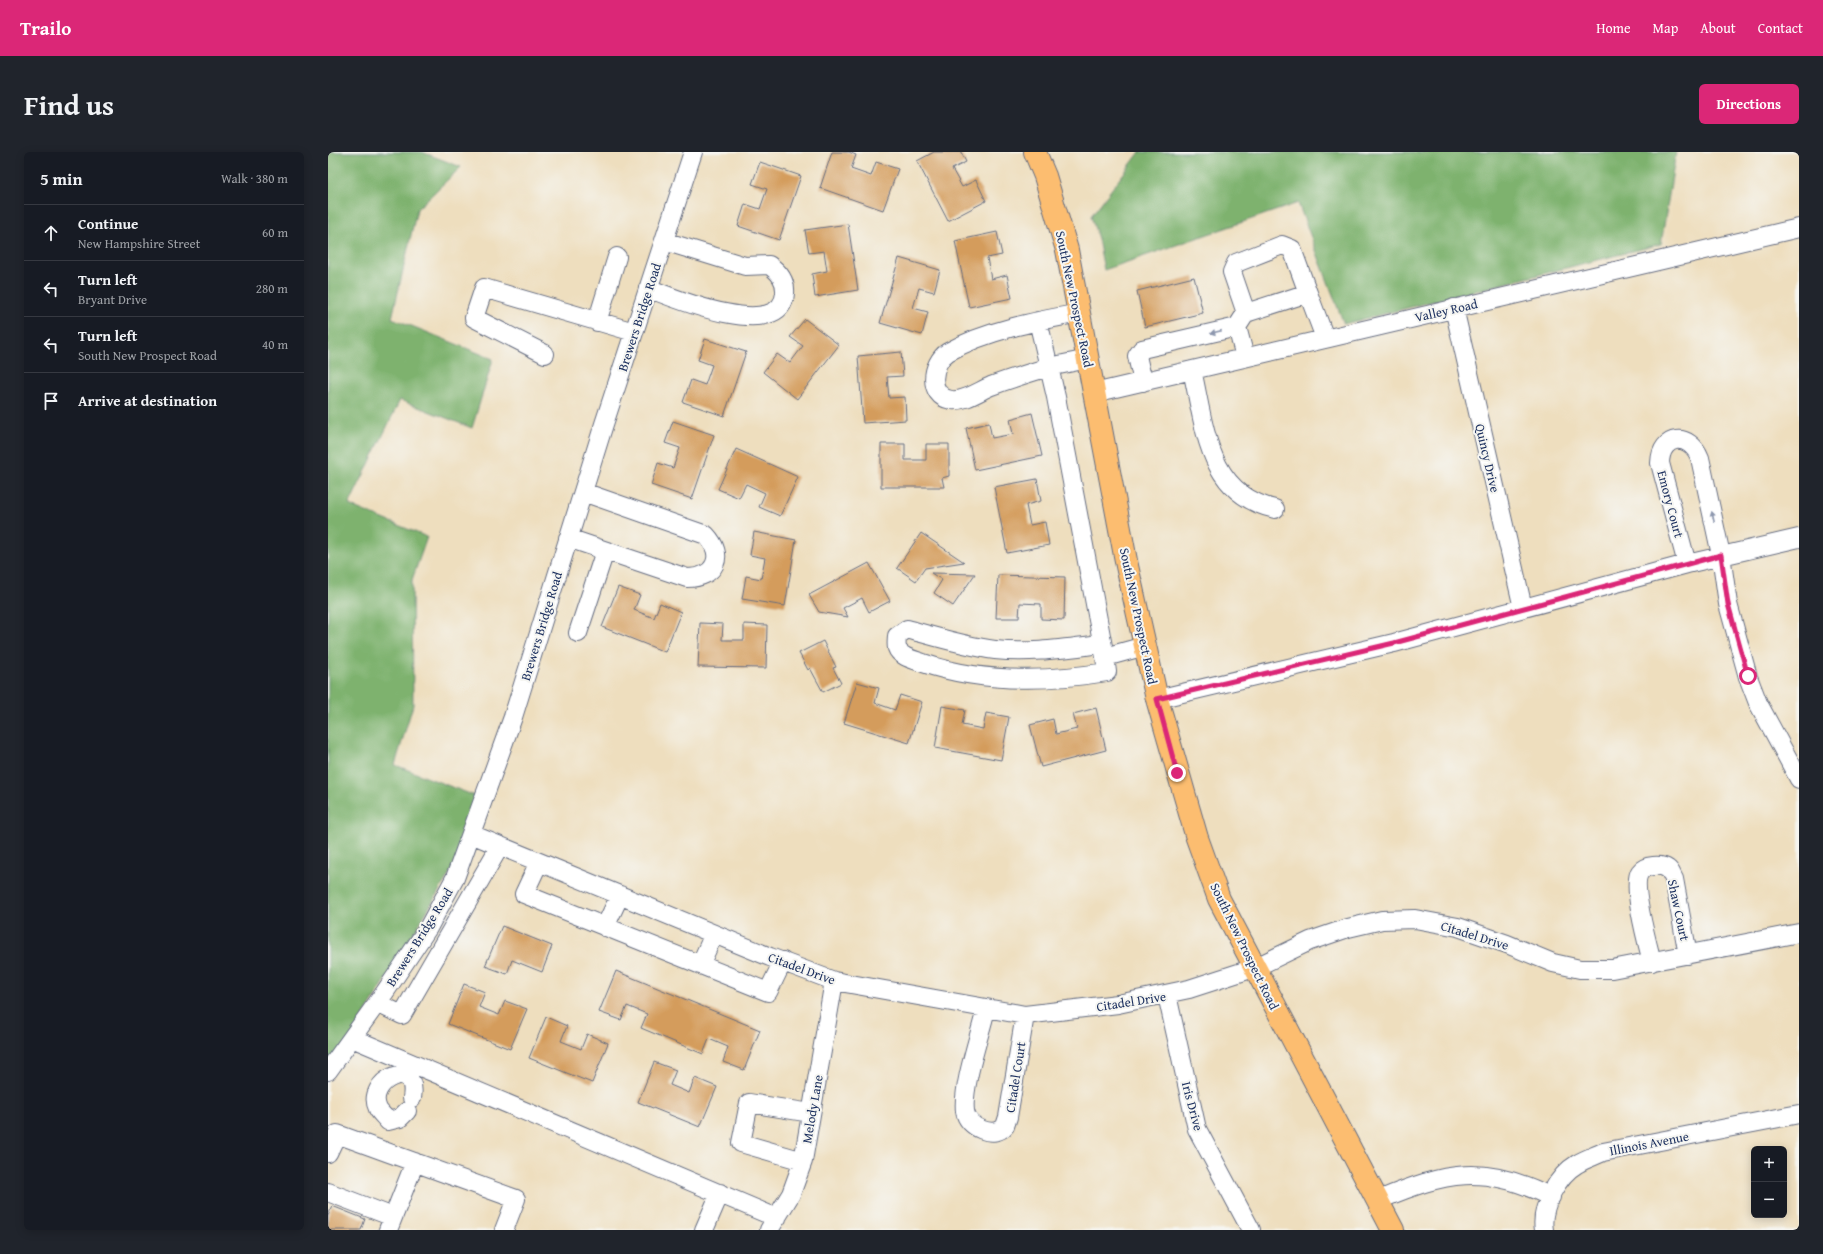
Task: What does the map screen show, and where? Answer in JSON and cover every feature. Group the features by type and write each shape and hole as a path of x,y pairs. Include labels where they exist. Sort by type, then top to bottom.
{"main road":[{"name":"South New Prospect Road","path":"1035,152 1045,176 1067,250 1127,566 1157,699 1197,838 1219,899 1254,968 1379,1200 1393,1230"}],"street":[{"name":"Brewers Bridge Road","path":"328,1071 378,1003 428,928 455,878 513,717 582,492 693,152"},
{"name":"Valley Road","path":"1094,393 1799,228"},
{"path":"648,288 695,307 750,316 768,316 777,311 785,297 784,282 780,274 769,265 746,266 664,241"},
{"path":"1245,357 1241,320 1232,272 1236,263 1282,245 1292,249 1325,338"},
{"path":"597,322 618,256"},
{"path":"545,354 474,318 484,288 634,332"},
{"path":"1143,382 1137,356 1142,349 1241,320 1308,293"},
{"name":"Quincy Drive","path":"1454,308 1523,608"},
{"path":"1080,313 1038,321 990,335 948,353 938,362 934,370 934,381 937,390 943,397 951,400 960,399 990,386 1049,367 1088,359"},
{"path":"1038,321 1062,426 1104,651 1106,672 1078,677 1004,679 939,669 904,656 897,648 897,636 908,629 965,645 996,650 1040,652 1104,651 1145,646"},
{"path":"1192,370 1208,442 1219,469 1242,496 1260,506 1275,509"},
{"name":"Emory Court","path":"1687,564 1660,463 1663,449 1669,443 1676,440 1688,442 1697,451 1721,555 1728,604 1748,676 1758,703 1799,779"},
{"path":"568,538 687,578 696,578 707,574 714,568 716,562 716,550 706,535 582,492"},
{"path":"1157,699 1394,643 1721,555 1799,538"},
{"path":"578,632 606,552"},
{"name":"Citadel Drive","path":"471,834 714,934 834,981 986,1009 1025,1014 1118,1004 1167,995 1254,968 1310,941 1348,928 1382,920 1415,919 1458,926 1553,963 1580,969 1612,969 1799,934"},
{"path":"378,1003 402,1015 500,846"},
{"path":"539,862 524,894 605,927 768,992 783,961"},
{"name":"Shaw Court","path":"1652,962 1636,886 1639,873 1645,868 1661,865 1669,869 1674,879 1688,955"},
{"path":"605,927 620,895"},
{"path":"700,965 714,934"},
{"name":"Melody Lane","path":"773,1224 791,1194 803,1161 834,981"},
{"name":"Iris Drive","path":"1167,995 1197,1128 1251,1230"},
{"name":"Citadel Court","path":"986,1009 965,1096 967,1118 975,1127 984,1131 1000,1129 1005,1126 1008,1117 1025,1014"},
{"path":"352,1038 720,1193 773,1224"},
{"path":"392,1075 402,1075 411,1080 414,1088 409,1104 400,1118 388,1121 377,1108 376,1094 382,1083 392,1075"},
{"path":"803,1161 741,1144 749,1102 811,1113"},
{"name":"Illinois Avenue","path":"1544,1230 1545,1208 1562,1177 1577,1164 1603,1152 1799,1114"},
{"path":"376,1147 388,1121"},
{"path":"328,1153 332,1132 516,1199 504,1230"},
{"path":"328,1192 390,1224 415,1162"},
{"path":"1379,1200 1416,1185 1440,1178 1469,1175 1497,1177 1526,1185 1551,1197"},
{"path":"704,1230 720,1193"}],"green space":[{"path":"328,152 422,152 461,167 417,209 392,318 493,359 472,428 400,400 349,505 427,537 412,580 413,705 395,765 483,799 471,838 335,1064 328,1059"},
{"path":"1140,152 1676,152 1661,244 1344,324 1298,203 1104,270 1098,239 1091,216"}],"building":[{"path":"832,152 849,152 856,155 851,169 871,176 876,162 898,169 883,210 820,188"},
{"path":"934,152 961,152 966,162 952,169 962,187 976,180 986,201 948,221 917,161"},
{"path":"760,162 801,176 779,240 738,226 745,204 760,209 767,189 752,184"},
{"path":"848,224 858,290 815,297 812,274 827,271 824,251 809,253 805,230"},
{"path":"997,232 1002,255 987,258 991,279 1007,275 1012,298 969,307 955,241"},
{"path":"899,258 940,270 934,292 919,288 913,308 928,312 922,335 880,323"},
{"path":"1194,277 1203,313 1145,327 1137,291"},
{"path":"805,319 839,345 797,399 763,372 777,354 790,363 803,346 790,337"},
{"path":"705,339 746,352 724,416 683,402 691,380 705,385 712,365 698,360"},
{"path":"901,352 903,376 887,377 889,398 905,397 906,420 863,423 858,356"},
{"path":"1032,413 1042,456 975,470 966,428 989,423 992,438 1013,434 1010,419"},
{"path":"673,421 714,435 692,499 651,485 658,463 673,468 680,448 665,443"},
{"path":"881,444 905,444 905,460 926,460 926,444 949,444 949,476 942,478 944,487 881,487"},
{"path":"736,449 798,477 780,516 759,507 765,493 746,484 739,498 718,489"},
{"path":"1037,479 1041,501 1026,505 1030,525 1045,522 1049,545 1007,553 994,487"},
{"path":"754,532 796,540 785,606 742,599 746,576 761,579 765,558 750,555"},
{"path":"921,533 964,562 925,568 916,581 897,568"},
{"path":"869,563 890,601 869,612 862,598 843,608 848,617 819,612 809,595"},
{"path":"931,573 975,574 953,606 934,593 942,580"},
{"path":"998,575 1065,577 1064,620 1041,619 1041,604 1020,603 1019,618 996,618"},
{"path":"618,587 640,595 634,610 654,618 660,603 681,612 665,652 602,627"},
{"path":"700,623 723,624 722,640 744,640 744,624 767,625 766,668 698,667"},
{"path":"823,641 836,667 833,668 841,683 823,692 810,668 808,670 799,653"},
{"path":"857,682 879,688 875,703 895,710 900,695 922,702 909,743 844,723"},
{"path":"942,706 965,710 962,725 983,729 986,713 1009,717 1001,760 935,748"},
{"path":"1096,708 1106,750 1041,767 1030,725 1053,719 1056,734 1077,729 1073,714"},
{"path":"502,926 552,946 542,972 512,960 507,974 485,966"},
{"path":"616,971 760,1030 744,1070 723,1062 728,1047 709,1039 703,1054 641,1028 647,1014 627,1006 621,1020 599,1012"},
{"path":"464,984 485,992 479,1007 499,1015 505,1001 527,1009 510,1049 448,1024"},
{"path":"546,1017 567,1026 561,1041 581,1049 587,1034 608,1043 592,1083 529,1058"},
{"path":"654,1062 676,1070 670,1085 689,1093 695,1078 717,1087 700,1127 638,1102"},
{"path":"332,1206 365,1219 361,1230 328,1230 328,1216"}],"route":[{"path":"1177,773 1157,699 1394,643 1721,555 1728,604 1748,676"}]}
